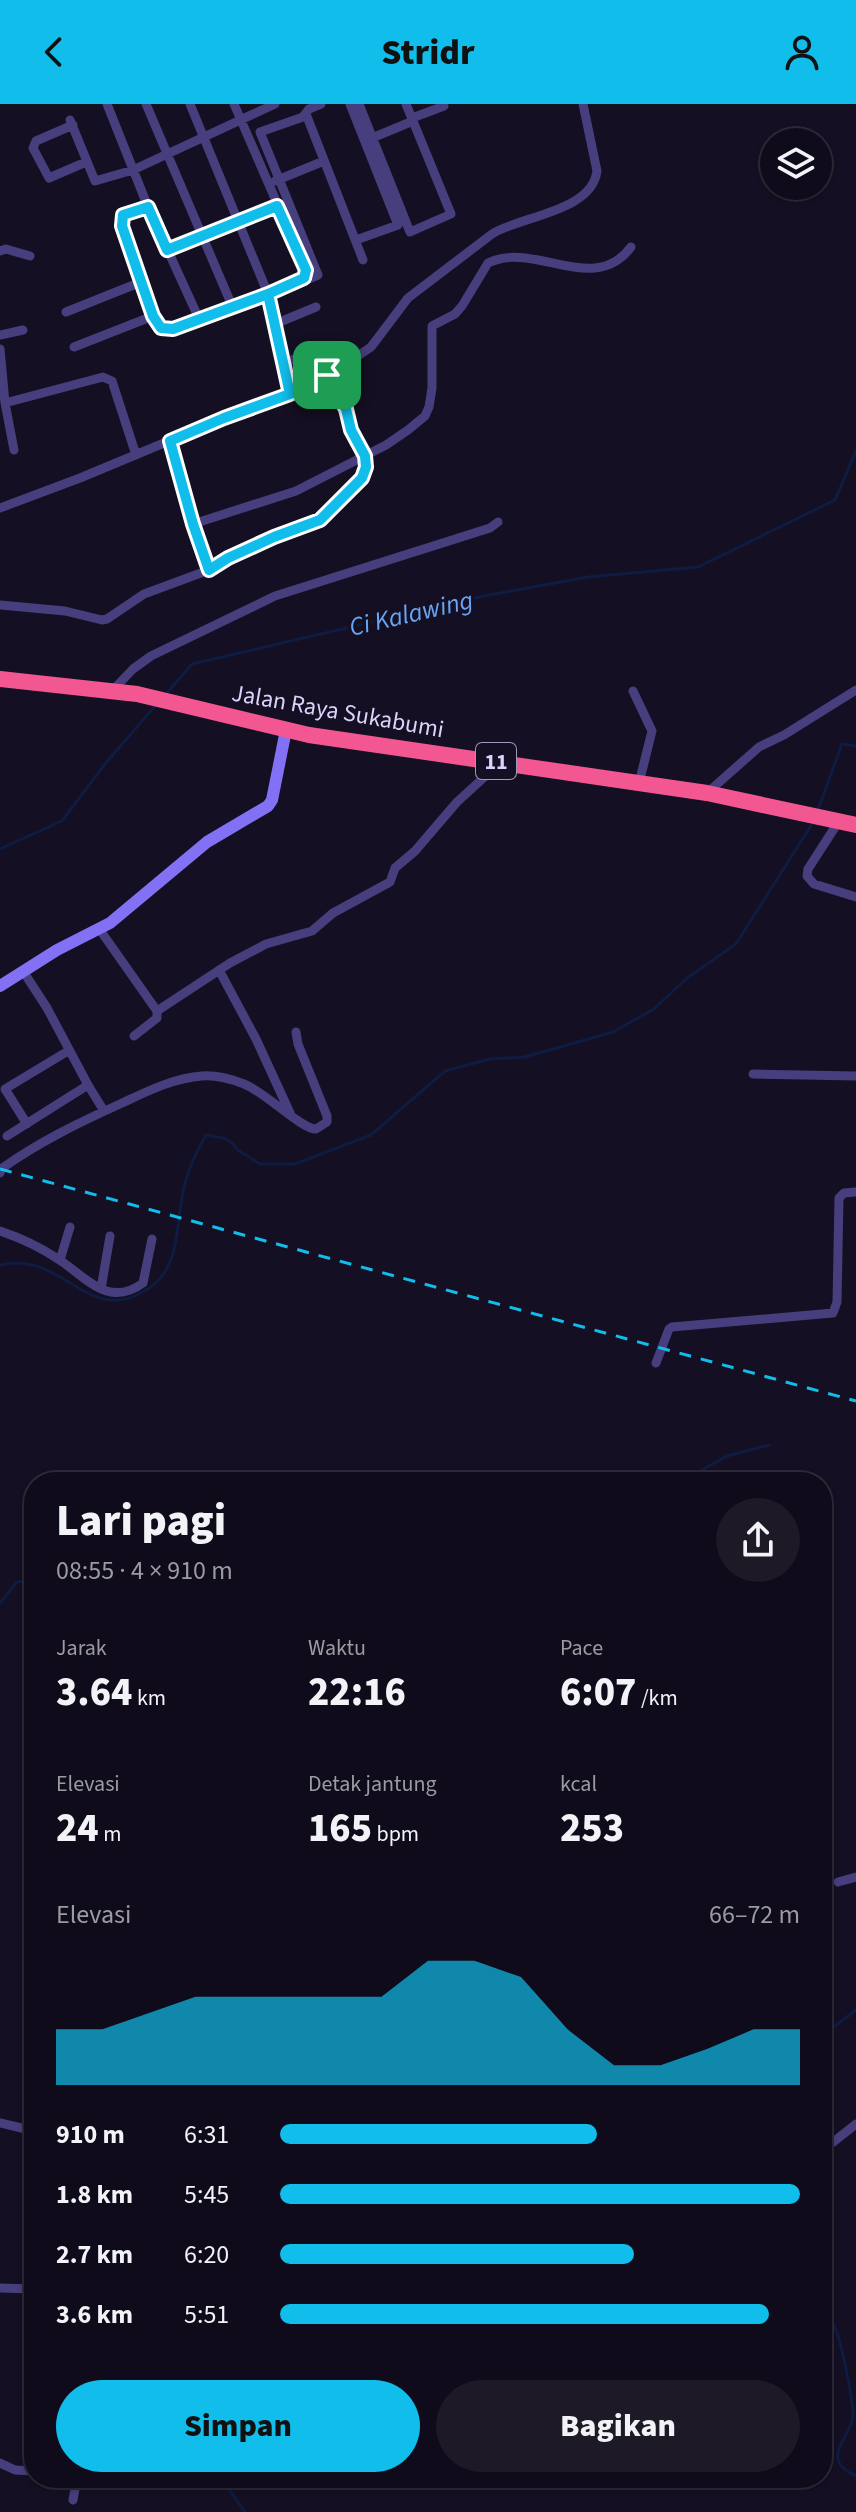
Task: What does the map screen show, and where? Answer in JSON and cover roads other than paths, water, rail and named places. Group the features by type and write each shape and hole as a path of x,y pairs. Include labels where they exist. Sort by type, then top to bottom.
{"highway":[{"name":"Jalan Raya Sukabumi","path":"0,679 137,694 347,742 707,793 856,825"}],"street":[{"path":"107,104 148,207 200,321"},
{"path":"146,104 233,308"},
{"path":"190,104 268,294 290,394"},
{"path":"234,104 311,278 318,275 260,132 303,117 309,109 321,104"},
{"path":"86,162 49,178 33,148 36,141 72,122 95,181 133,170 275,104"},
{"path":"350,104 368,136 410,232 451,214 406,104"},
{"path":"359,104 402,236"},
{"path":"0,508 290,394 371,347 408,298 492,234 563,207 586,193 596,179 597,171 583,104"},
{"path":"368,136 444,106"},
{"path":"306,114 363,260"},
{"path":"268,184 324,161"},
{"path":"167,250 277,206"},
{"path":"148,207 123,215 121,222 153,316 161,328 166,330 200,321 299,281 307,274"},
{"path":"356,240 398,225"},
{"path":"193,524 296,491 396,440 425,416 432,388 432,326 455,314 488,263 508,258 605,268 622,259 631,247"},
{"path":"0,251 6,249 30,256"},
{"path":"66,312 141,282"},
{"path":"275,324 316,307"},
{"path":"74,347 153,316"},
{"path":"0,335 23,330"},
{"path":"283,364 323,346"},
{"path":"0,349 5,403 14,450"},
{"path":"0,605 65,611 102,620 144,594 209,570 228,558 293,529 312,525 326,516 362,478 366,467 365,456 351,430 346,409 327,375"},
{"path":"5,403 106,377 114,387 136,455"},
{"path":"170,441 209,570"},
{"path":"112,691 151,656 275,596 419,548 476,533 498,522"},
{"path":"707,793 759,747 856,690"},
{"path":"633,691 652,728 639,783"},
{"path":"0,986 57,950 100,930 207,842 268,806 286,730"},
{"path":"157,1011 219,970 266,944 312,931 333,913 393,880 395,868 415,851 451,807 501,762"},
{"path":"835,820 807,876 814,884 856,897"},
{"path":"100,930 157,1011 157,1018 134,1036"},
{"path":"219,970 274,1073 290,1113"},
{"path":"23,971 104,1111"},
{"path":"0,1173 1,1169 47,1138 156,1088 192,1078 223,1078 257,1090 300,1123 316,1129 328,1119 296,1032"},
{"path":"27,1124 2,1090 68,1051"},
{"path":"753,1074 856,1076"},
{"path":"7,1136 88,1085"},
{"path":"656,1363 672,1327 833,1313 837,1302 839,1198 844,1193 856,1192"},
{"path":"60,1260 70,1227"},
{"path":"0,1231 60,1260 93,1287 121,1292 143,1283 152,1239"},
{"path":"101,1289 110,1236"},
{"path":"838,1882 856,1877"},
{"path":"0,2123 24,2129"},
{"path":"832,2143 856,2124"},
{"path":"0,2288 24,2289"},
{"path":"0,2463 24,2470"},
{"path":"73,2500 75,2488"}],"waterway":[{"name":"Ci Kalawing","path":"167,693 192,664 484,596 588,577 698,567 835,500 856,451"},
{"name":"Ci Kalawing","path":"0,849 62,821 105,764 156,705"},
{"path":"818,810 842,744 856,746"},
{"path":"0,1265 21,1263 40,1267 104,1299 122,1300 141,1293 155,1283 172,1258 186,1180 206,1135 224,1138 260,1164 295,1164 371,1135 445,1071 490,1059 525,1057 613,1032 654,1009 687,978 736,944 814,821"},
{"path":"698,1472 727,1456 769,1445"},
{"path":"0,1603 17,1582 24,1581"},
{"path":"832,2028 856,2010"},
{"path":"832,2324 846,2370 853,2414 840,2448 839,2462 856,2476"},
{"path":"228,2488 245,2512"}],"railway":[{"path":"0,1169 856,1401"}]}
